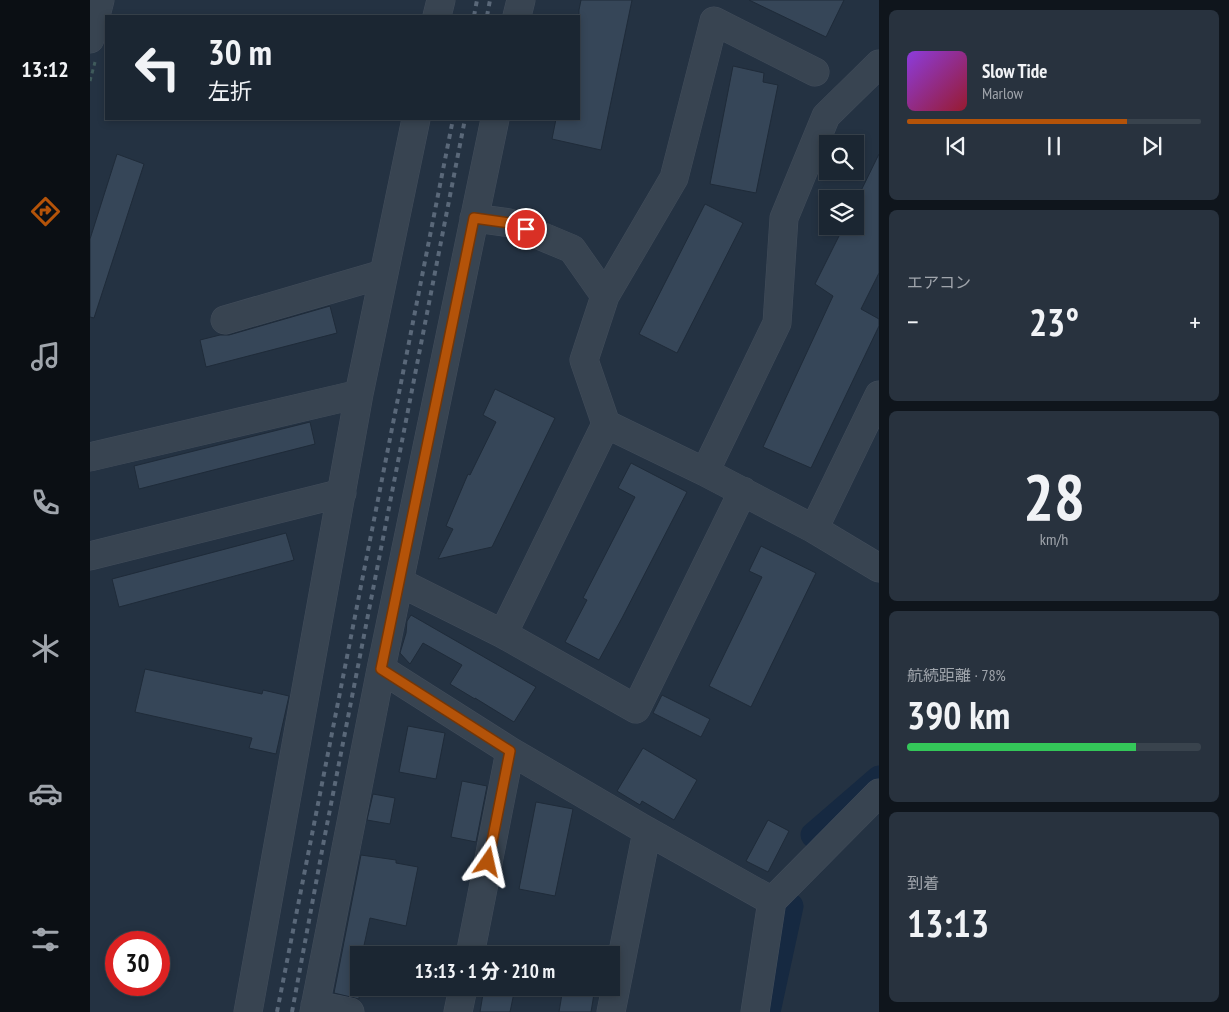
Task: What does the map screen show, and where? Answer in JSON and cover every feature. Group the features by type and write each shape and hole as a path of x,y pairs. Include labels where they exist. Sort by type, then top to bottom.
{"street":[{"path":"90,39 100,0"},
{"path":"437,15 441,0"},
{"path":"517,15 521,0"},
{"path":"503,634 606,424 584,360 605,296 674,178 714,21 815,72"},
{"path":"705,472 777,323 784,218 826,116 879,64"},
{"path":"248,1012 359,394 416,120"},
{"path":"350,1012 315,1009 381,669 495,120"},
{"path":"474,218 510,223 572,249 605,296"},
{"path":"225,320 383,274"},
{"path":"90,457 359,394"},
{"path":"814,528 879,395"},
{"path":"606,424 814,528 879,568"},
{"path":"399,582 503,634 636,709 742,491"},
{"path":"90,556 342,492"},
{"path":"381,669 510,751 772,901"},
{"path":"472,946 510,751"},
{"path":"755,1012 772,901 879,793"},
{"path":"611,1012 647,831"},
{"path":"458,1012 461,996"}],"building":[{"path":"581,0 632,0 601,150 552,139 556,120 580,120 579,10"},
{"path":"749,0 844,0 826,37"},
{"path":"733,66 764,73 763,82 778,85 756,193 710,184"},
{"path":"117,154 144,164 94,318 90,317 90,239"},
{"path":"879,154 879,273 861,309 879,319 879,326 811,468 763,447 833,296 815,284 840,235 864,235 864,190 861,190"},
{"path":"705,204 743,223 677,353 639,334"},
{"path":"330,306 337,333 206,367 200,340 220,335 229,335"},
{"path":"495,389 555,418 492,547 438,559 453,529 446,526 468,474 470,475 496,422 483,415"},
{"path":"310,422 315,444 139,489 134,466"},
{"path":"631,463 687,492 599,660 565,642 587,600 583,598 635,497 618,488"},
{"path":"286,533 294,560 119,607 112,579"},
{"path":"761,546 816,573 751,707 709,686 762,577 749,571"},
{"path":"411,615 536,687 514,722 450,684 462,665 423,643 410,664 400,653 406,633 407,621"},
{"path":"145,669 262,694 263,690 289,696 276,754 249,748 252,738 135,712"},
{"path":"662,695 710,719 701,737 653,713"},
{"path":"408,726 445,733 436,779 399,772"},
{"path":"643,748 697,780 674,820 642,801 640,805 617,791"},
{"path":"462,781 487,786 476,842 451,837"},
{"path":"373,794 395,798 390,824 367,820"},
{"path":"536,802 573,809 555,896 519,889"},
{"path":"768,820 789,831 768,872 746,861"},
{"path":"361,855 396,860 396,863 418,867 406,926 370,918 364,946 350,946 350,996 359,996 359,999 334,993"},
{"path":"483,996 513,996 510,1012 480,1012"},
{"path":"562,996 594,996 591,1012 559,1012"}],"waterway":[{"path":"813,835 879,778"},
{"path":"768,1012 791,906"}],"railway":[{"path":"474,15 477,0"},
{"path":"487,15 490,0"},
{"path":"277,1012 453,120"},
{"path":"292,1012 465,120"}],"route":[{"path":"488,862 510,751 381,669 474,218 510,223 526,229"}]}
